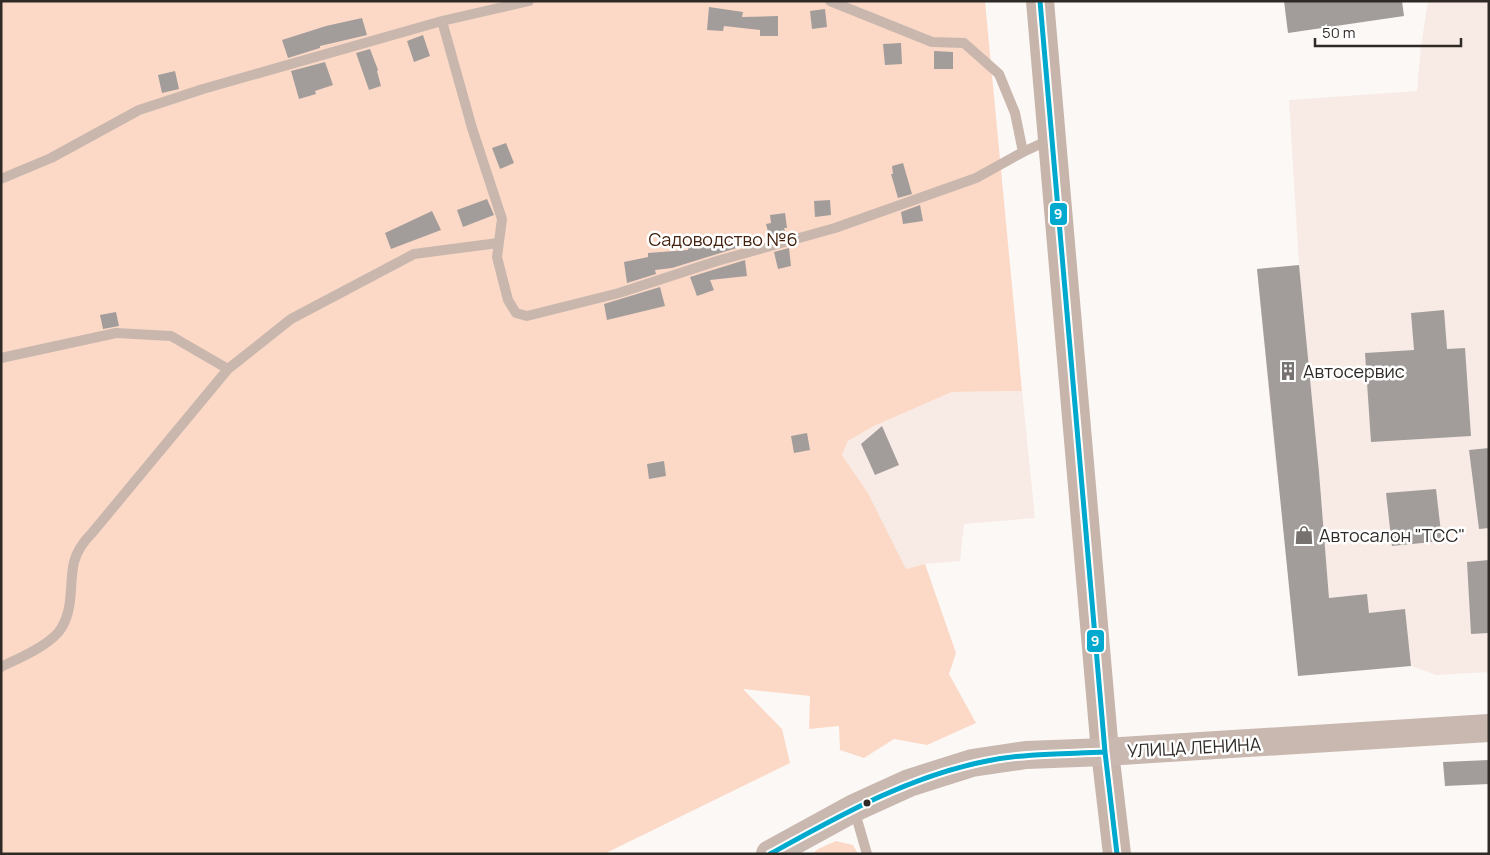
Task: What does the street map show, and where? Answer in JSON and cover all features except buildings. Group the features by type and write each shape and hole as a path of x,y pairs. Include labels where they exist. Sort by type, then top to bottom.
{"main road":[{"path":"1040,1 1105,752 1117,854"},
{"name":"УЛИЦА ЛЕНИНА","path":"770,854 854,808 909,783 972,764 1026,755 1105,752 1489,728"}],"lane":[{"path":"1,179 51,158 139,110 203,89 442,21 529,1"},
{"path":"830,1 932,42 964,43 999,74 1015,114 1023,152"},
{"path":"442,21 472,128 502,219 496,256 508,300 516,313 527,316 619,293 717,261 835,228 976,178 1052,138"},
{"path":"1,667 43,645 62,628 71,605 74,562 83,542 228,369 291,320 414,254 498,243"},
{"path":"1,358 116,333 171,336 228,369"},
{"path":"854,808 867,854"}],"shaded area":[{"path":"1428,1 1489,1 1489,672 1436,675 1411,666 1369,613 1367,594 1329,598 1319,472 1277,476 1257,270 1299,265 1289,100 1417,91"},
{"path":"1022,391 1035,518 964,524 960,561 925,564 906,569 868,493 842,455 848,441 874,426 952,392"}],"green space":[{"name":"Садоводство №6","path":"1,1 985,1 1022,391 952,392 874,426 848,441 842,455 868,493 906,569 925,564 956,653 949,674 976,723 927,745 894,739 864,758 840,750 839,726 809,729 810,696 743,689 782,729 790,763 604,854 1,854"},
{"path":"836,841 853,845 858,854 812,854 818,849"}],"transit line":[{"name":"9","path":"1040,1 1105,752 1117,854"},
{"name":"9","path":"770,854 875,799 902,787 958,768 1016,756 1105,752"}],"place":[{"name":"Автосервис","path":"1288,371"},
{"name":"Автосалон \"ТСС\"","path":"1304,535"}]}
